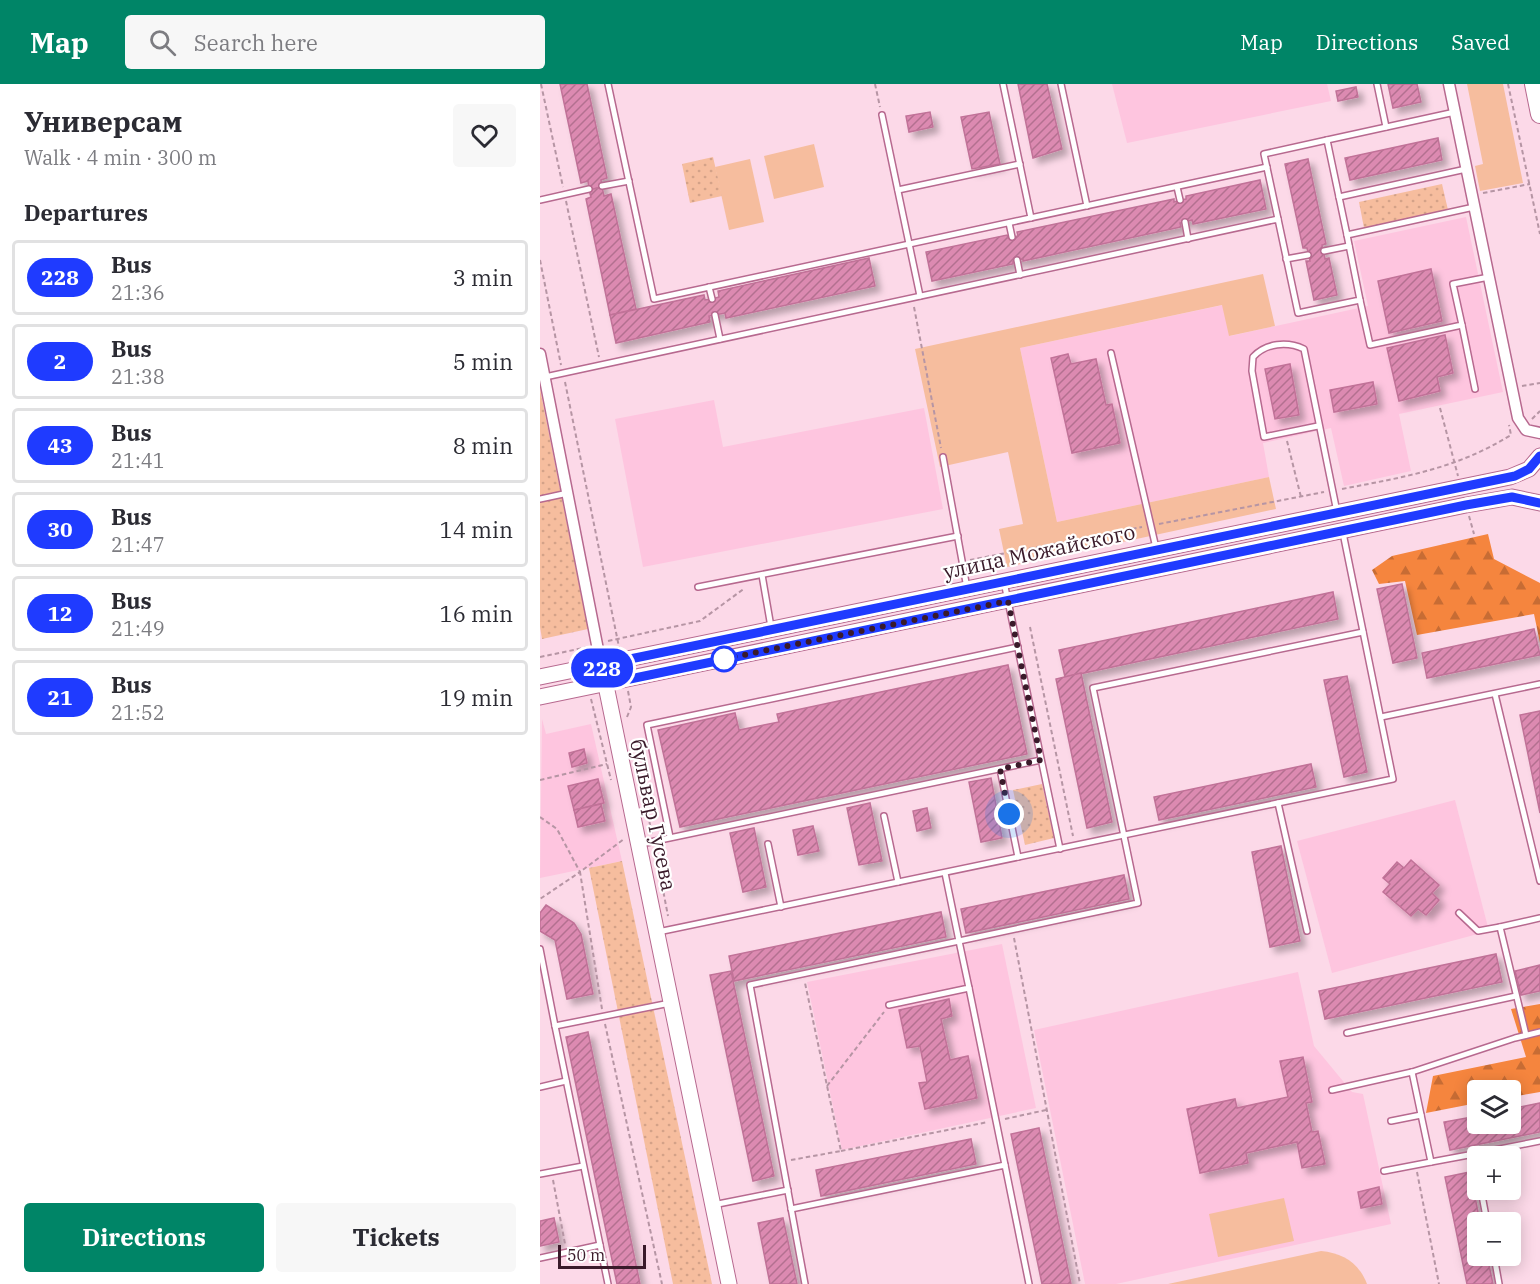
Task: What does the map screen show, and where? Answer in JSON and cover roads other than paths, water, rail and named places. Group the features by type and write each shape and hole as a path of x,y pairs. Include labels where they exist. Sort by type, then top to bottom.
{"main road":[{"path":"1534,84 1540,114"},
{"name":"улица Можайского","path":"540,677 1156,548 1461,488 1520,474 1540,456"},
{"name":"улица Можайского","path":"540,697 1466,505 1512,497 1540,503"},
{"name":"бульвар Гусева","path":"601,665 729,1284"}],"street":[{"path":"1449,84 1521,425 1530,432 1540,433"},
{"name":"бульвар Гусева","path":"540,354 601,665"}],"lane":[{"path":"608,84 654,299 1267,167"},
{"path":"1003,84 1031,218"},
{"path":"1062,84 1087,206"},
{"path":"1377,84 1386,127"},
{"path":"1360,300 1298,314 1264,154 1455,112"},
{"path":"882,115 921,296"},
{"path":"1326,140 1370,345 1462,326"},
{"path":"898,190 1020,164"},
{"path":"1339,197 1466,170"},
{"path":"602,186 629,181"},
{"path":"1177,187 1180,200"},
{"path":"540,200 589,189"},
{"path":"1347,235 1474,207"},
{"path":"542,370 563,373 1278,219"},
{"path":"1185,222 1188,239"},
{"path":"1009,223 1012,237"},
{"path":"1323,251 1349,246"},
{"path":"1286,259 1308,255"},
{"path":"1017,260 1020,275"},
{"path":"1475,389 1453,284 1489,277"},
{"path":"709,287 712,299"},
{"path":"715,315 720,339"},
{"path":"1318,426 1264,437 1252,371 1253,357 1261,348 1291,343 1304,349 1337,513"},
{"path":"1112,353 1156,548"},
{"path":"943,457 967,588"},
{"path":"540,499 568,494"},
{"path":"657,933 1393,779 1342,532"},
{"path":"698,587 958,536"},
{"path":"762,575 771,629"},
{"path":"1004,580 1060,849"},
{"path":"805,1284 750,985 1138,903 1093,688 1363,632"},
{"path":"670,837 647,725 1018,647"},
{"path":"1381,717 1540,684"},
{"path":"1495,694 1540,881"},
{"path":"639,844 1041,760"},
{"path":"1000,769 1018,857"},
{"path":"1278,803 1307,931"},
{"path":"885,816 898,882"},
{"path":"768,844 781,907"},
{"path":"945,873 1029,1284"},
{"path":"1459,913 1478,931 1540,918"},
{"path":"1500,927 1526,1035"},
{"path":"540,949 608,1284"},
{"path":"889,1005 969,988"},
{"path":"1347,1033 1516,996"},
{"path":"555,1026 672,1002"},
{"path":"1332,1090 1412,1072 1540,1032"},
{"path":"1412,1072 1431,1162"},
{"path":"540,1087 566,1081"},
{"path":"1392,1121 1421,1115"},
{"path":"1515,1146 1540,1141"},
{"path":"1384,1172 1467,1155"},
{"path":"791,1209 1005,1165"},
{"path":"540,1174 584,1166"},
{"path":"713,1205 788,1190"},
{"path":"540,1258 600,1245"},
{"path":"1496,1266 1499,1284"}]}
